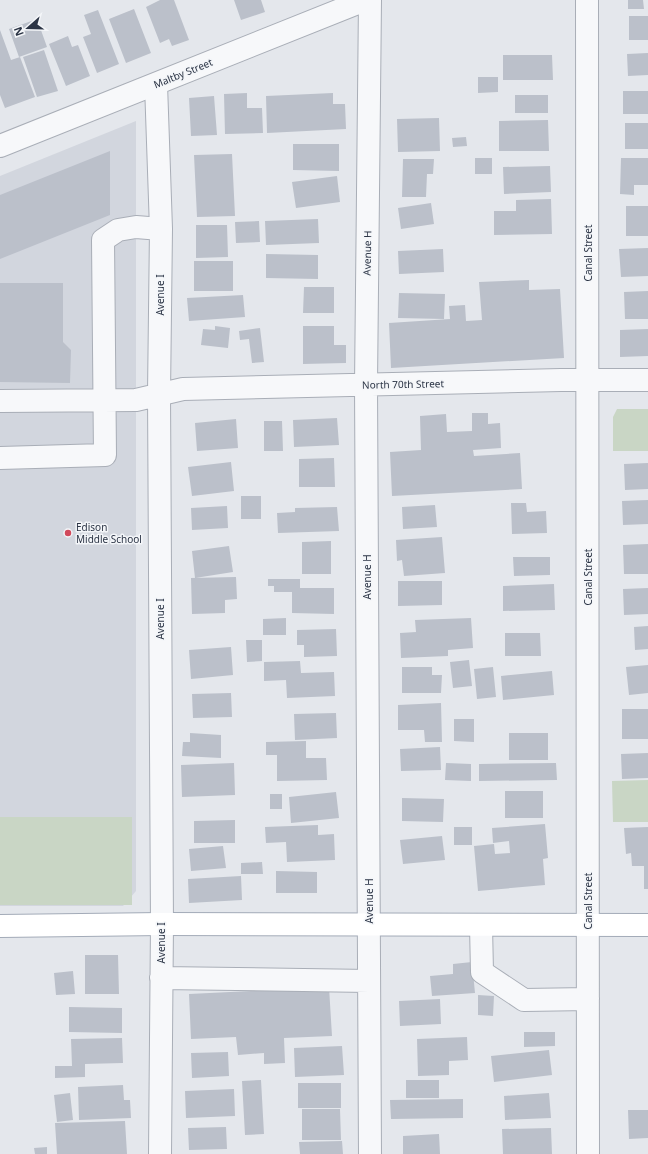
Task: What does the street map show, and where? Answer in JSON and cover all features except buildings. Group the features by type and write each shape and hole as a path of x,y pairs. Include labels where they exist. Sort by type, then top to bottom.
{"main road":[{"path":"0,926 162,924 369,926 648,925"}],"street":[{"name":"Maltby Street","path":"0,146 365,0"},
{"name":"Avenue H","path":"370,0 366,385 370,1154"},
{"name":"Canal Street","path":"587,0 588,1154"},
{"name":"Avenue I","path":"156,84 161,229 159,394 162,924 160,1154"},
{"path":"0,458 106,455 103,240 118,230 136,227 161,229"},
{"name":"North 70th Street","path":"0,401 136,400 183,389 648,380"},
{"path":"481,926 482,972 524,1000 588,999"},
{"path":"161,978 369,981"}],"shaded area":[{"name":"Edison Middle School","path":"136,121 136,891 123,906 0,906 0,176"}],"green space":[{"path":"617,409 648,409 648,451 613,451 613,417"},
{"path":"648,780 648,822 613,822 612,781"},
{"path":"0,817 132,817 132,905 0,905"}],"place":[{"name":"Edison Middle School","path":"68,533"}]}
